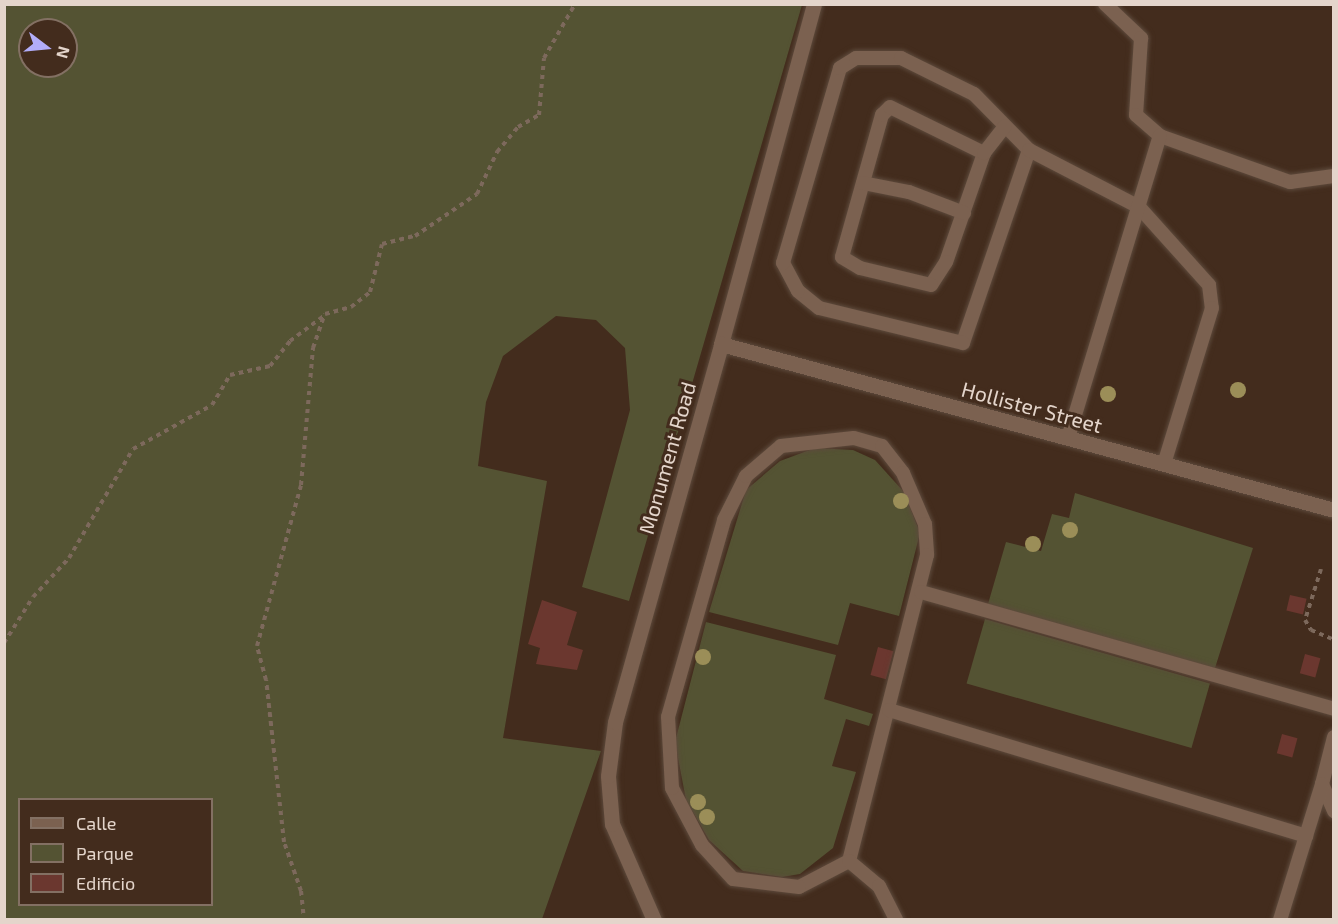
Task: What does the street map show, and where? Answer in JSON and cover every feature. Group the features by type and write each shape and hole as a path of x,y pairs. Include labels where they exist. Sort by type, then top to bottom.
{"street":[{"name":"Monument Road","path":"654,920 612,825 608,776 615,722 814,4"},
{"name":"Hollister Street","path":"720,344 1334,510"}],"lane":[{"path":"1105,4 1141,38 1136,115 1160,136 1290,182 1334,176"},
{"path":"1029,150 963,343 819,308 798,291 783,263 840,68 856,58 901,58 974,94 1029,150 1139,207 1209,285 1212,308 1164,464"},
{"path":"984,153 890,107 882,115 842,257 860,268 931,285 946,262 984,153 1005,126"},
{"path":"1068,438 1160,136"},
{"path":"862,183 909,192 964,213"},
{"path":"854,438 882,446 918,500 925,524 927,555 921,592 849,861 799,887 733,879 702,845 672,788 668,717 724,520 746,476 782,446 854,438"},
{"path":"921,592 1334,709"},
{"path":"889,710 1306,836"},
{"path":"1280,920 1334,737"},
{"path":"1322,784 1334,811"},
{"path":"849,861 879,886 896,920"}],"path":[{"path":"4,643 33,597 75,549 133,449 212,405 230,375 270,366 290,341 325,314 351,307 370,292 381,244 415,236 477,194 497,152 518,127 539,115 544,58 575,4"},
{"path":"304,920 301,891 284,842 266,680 257,646 301,485 313,348 325,314"},
{"path":"1321,569 1305,620 1311,630 1334,640"}],"green space":[{"path":"5,4 802,5 629,601 582,587 630,410 625,348 596,320 556,316 503,356 486,402 478,466 547,481 503,738 601,751 542,919 5,919"},
{"path":"815,448 853,450 875,460 904,492 920,533 899,616 850,603 838,645 709,612 746,490 780,461"},
{"path":"1075,493 1253,548 1215,668 988,604 1006,542 1041,551 1052,514 1069,518"},
{"path":"985,619 1210,683 1191,748 967,683"},
{"path":"706,622 836,655 824,699 873,714 869,726 846,719 832,766 856,772 833,848 800,874 782,877 743,871 709,840 686,800 675,742"}],"building":[{"path":"1290,595 1307,599 1303,614 1286,611"},
{"path":"542,600 577,612 567,645 583,650 577,670 536,664 540,648 528,644"},
{"path":"878,647 893,651 886,679 870,675"},
{"path":"1305,654 1320,658 1315,677 1300,673"},
{"path":"1282,734 1297,738 1292,757 1277,753"}]}
